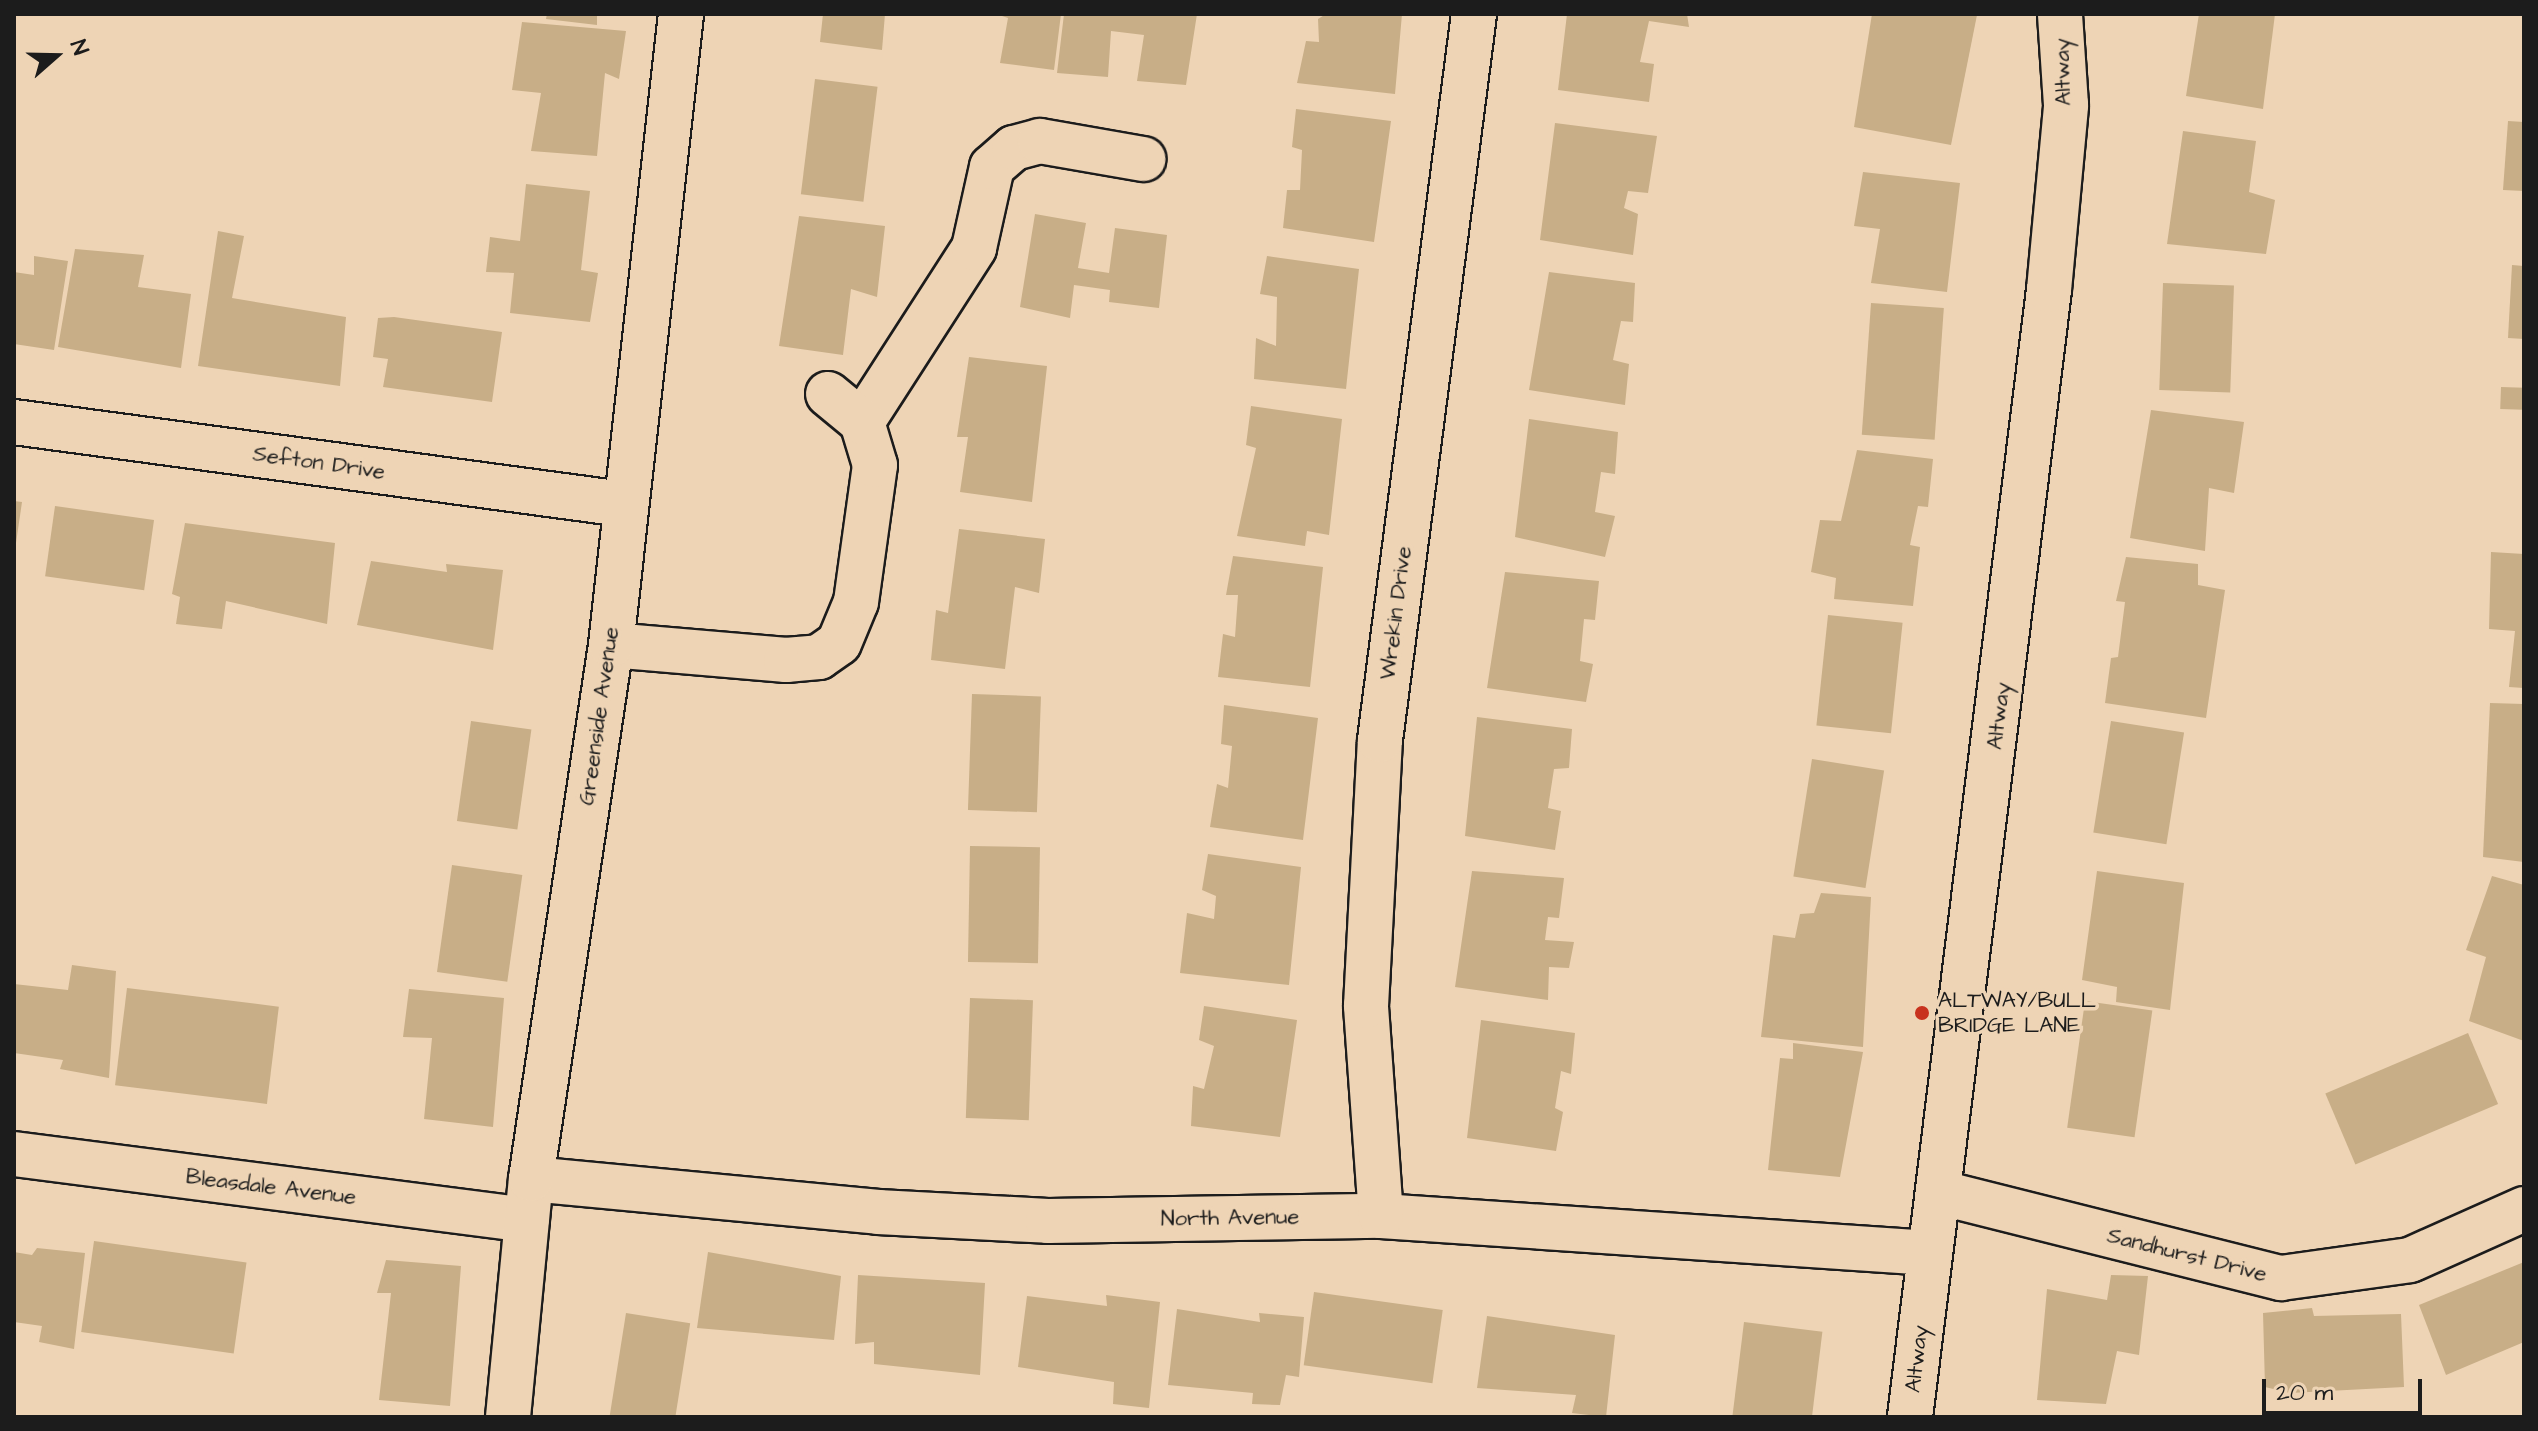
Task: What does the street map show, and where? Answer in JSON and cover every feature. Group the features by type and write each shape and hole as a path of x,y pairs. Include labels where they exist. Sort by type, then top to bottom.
{"street":[{"name":"Greenside Avenue","path":"508,1417 529,1199 611,645 623,504 681,14"},
{"name":"Wrekin Drive","path":"1381,1216 1366,1006 1380,740 1474,14"},
{"name":"Altway","path":"1910,1417 2049,290 2066,105 2060,14"},
{"path":"862,422 974,248 992,167 1014,148 1040,141 1143,159"},
{"path":"611,645 786,660 819,657 839,643 856,602 875,465 862,422 828,394"},
{"name":"Sefton Drive","path":"14,422 623,504"},
{"name":"Bleasdale Avenue","path":"14,1154 529,1199"},
{"name":"Sandhurst Drive","path":"1938,1192 2281,1278 2410,1260 2524,1209"},
{"name":"North Avenue","path":"529,1199 791,1207 1048,1221 1381,1216 1930,1253"}],"building":[{"path":"547,14 597,14 597,25 546,19"},
{"path":"823,14 885,14 882,50 820,42"},
{"path":"996,14 1061,14 1054,70 1000,63 1008,18"},
{"path":"1064,14 1197,14 1186,85 1137,81 1144,35 1111,31 1108,77 1057,73"},
{"path":"1326,14 1402,14 1395,94 1297,83 1306,41 1319,42 1318,19"},
{"path":"1567,14 1687,14 1689,27 1649,21 1640,62 1654,64 1649,102 1558,90"},
{"path":"1872,14 1977,15 1951,145 1854,127"},
{"path":"2199,14 2275,14 2263,109 2186,96"},
{"path":"522,22 626,31 619,79 605,73 597,156 531,151 541,93 512,90"},
{"path":"815,79 878,87 863,202 801,194"},
{"path":"1296,109 1391,121 1374,242 1283,228 1287,190 1300,190 1302,150 1292,147"},
{"path":"2508,121 2524,122 2524,191 2503,190"},
{"path":"1555,123 1657,136 1648,193 1628,191 1624,208 1638,214 1633,255 1540,240"},
{"path":"2183,131 2256,141 2249,192 2275,200 2266,254 2167,244"},
{"path":"1863,172 1960,183 1947,292 1871,283 1880,229 1854,226"},
{"path":"526,184 590,191 581,270 598,273 590,322 510,313 514,273 486,272 490,237 520,241"},
{"path":"1035,214 1086,223 1078,268 1109,273 1115,228 1167,235 1159,308 1109,302 1110,290 1074,285 1070,318 1020,307"},
{"path":"799,216 885,226 877,297 851,289 843,355 779,346"},
{"path":"218,231 244,236 232,298 346,317 340,386 198,366"},
{"path":"75,249 144,255 138,287 191,294 181,368 58,347"},
{"path":"34,256 68,261 54,350 14,344 14,272 34,275"},
{"path":"1267,256 1359,269 1346,389 1254,379 1256,338 1276,346 1277,297 1260,294"},
{"path":"2512,265 2524,266 2524,339 2508,338"},
{"path":"1549,272 1635,283 1633,322 1621,321 1613,360 1629,364 1625,405 1529,390"},
{"path":"2163,283 2234,285 2230,392 2159,390"},
{"path":"1871,303 1944,308 1935,440 1862,435"},
{"path":"394,317 502,332 492,402 383,387 388,359 373,357 378,318"},
{"path":"969,357 1047,366 1032,502 960,492 968,437 957,437"},
{"path":"2501,387 2524,388 2523,410 2500,409"},
{"path":"1251,406 1342,419 1329,535 1307,531 1305,546 1237,536 1256,448 1246,445"},
{"path":"2151,410 2244,422 2234,493 2209,488 2205,551 2130,538"},
{"path":"1529,419 1618,432 1615,474 1601,472 1595,512 1615,516 1605,557 1515,537"},
{"path":"1857,450 1933,459 1928,507 1918,506 1910,545 1920,547 1913,606 1834,599 1836,578 1811,572 1820,520 1841,521"},
{"path":"14,501 22,502 16,543 14,542"},
{"path":"55,506 154,520 144,590 45,576"},
{"path":"185,523 335,543 327,624 226,601 222,629 176,624 180,597 172,594"},
{"path":"959,529 1045,539 1039,593 1015,587 1005,669 931,660 936,610 948,613"},
{"path":"2491,552 2524,554 2524,688 2509,687 2515,631 2489,629"},
{"path":"1233,556 1323,567 1310,687 1218,677 1223,634 1235,637 1238,595 1226,595"},
{"path":"2126,557 2198,564 2198,585 2225,590 2206,718 2105,703 2111,658 2118,657 2125,602 2116,601"},
{"path":"371,561 447,572 446,564 503,570 493,650 357,625"},
{"path":"1505,572 1599,581 1595,620 1584,619 1580,661 1593,664 1586,702 1487,688"},
{"path":"1828,615 1903,623 1891,733 1816,725"},
{"path":"972,694 1041,696 1037,812 968,810"},
{"path":"2490,703 2524,704 2524,862 2483,857"},
{"path":"1224,705 1318,718 1303,840 1210,827 1217,784 1228,788 1232,746 1221,744"},
{"path":"1477,717 1572,729 1569,768 1554,769 1548,808 1561,811 1555,850 1465,836"},
{"path":"471,721 531,729 517,830 457,821"},
{"path":"2111,721 2184,733 2166,844 2093,833"},
{"path":"1812,759 1884,770 1865,888 1793,877"},
{"path":"970,846 1040,847 1038,963 968,962"},
{"path":"1208,854 1301,867 1289,985 1180,973 1187,913 1214,919 1216,896 1202,890"},
{"path":"452,865 522,875 507,982 437,972"},
{"path":"1472,871 1564,878 1559,918 1548,917 1545,940 1574,942 1569,968 1549,967 1548,1000 1455,987"},
{"path":"2097,871 2184,883 2170,1010 2116,1002 2117,987 2082,980"},
{"path":"2492,876 2524,885 2524,1041 2469,1021 2486,957 2466,950"},
{"path":"1821,893 1871,897 1863,1047 1761,1037 1773,935 1795,938 1800,914 1814,913"},
{"path":"72,965 116,971 109,1078 60,1069 63,1060 14,1053 14,984 68,990"},
{"path":"127,988 279,1007 267,1104 115,1085"},
{"path":"409,989 504,998 493,1127 424,1119 432,1038 403,1037"},
{"path":"970,998 1033,1000 1029,1120 966,1118"},
{"path":"2085,1001 2152,1010 2135,1137 2067,1128"},
{"path":"1204,1006 1297,1020 1280,1137 1191,1126 1193,1086 1204,1089 1214,1046 1199,1040"},
{"path":"1481,1020 1575,1033 1571,1074 1561,1071 1555,1108 1563,1112 1556,1151 1467,1138"},
{"path":"2468,1033 2498,1104 2355,1164 2325,1094"},
{"path":"1793,1043 1863,1052 1840,1177 1768,1170 1780,1058 1793,1059"},
{"path":"94,1241 247,1262 234,1354 81,1332"},
{"path":"37,1248 85,1253 74,1349 39,1342 42,1326 14,1322 14,1252 32,1255"},
{"path":"708,1252 841,1276 834,1340 697,1328"},
{"path":"386,1260 461,1266 450,1406 379,1400 391,1293 377,1293"},
{"path":"2524,1262 2524,1342 2446,1375 2419,1305"},
{"path":"858,1275 985,1283 980,1375 874,1364 874,1342 855,1344"},
{"path":"2111,1275 2148,1276 2139,1355 2117,1351 2106,1404 2037,1400 2047,1289 2107,1300"},
{"path":"1314,1292 1443,1310 1432,1383 1304,1365"},
{"path":"1106,1295 1160,1302 1149,1408 1113,1404 1114,1382 1018,1367 1027,1296 1107,1306"},
{"path":"2312,1308 2314,1316 2401,1314 2404,1387 2290,1393 2265,1387 2263,1313"},
{"path":"1177,1309 1260,1322 1259,1313 1304,1317 1299,1377 1286,1375 1280,1405 1252,1404 1253,1393 1168,1385"},
{"path":"626,1313 690,1323 675,1417 610,1417"},
{"path":"1487,1316 1615,1335 1606,1417 1572,1413 1576,1395 1477,1388"},
{"path":"1744,1322 1822,1332 1812,1417 1732,1417"}],"place":[{"name":"ALTWAY/BULL BRIDGE LANE","path":"1922,1013"}]}
